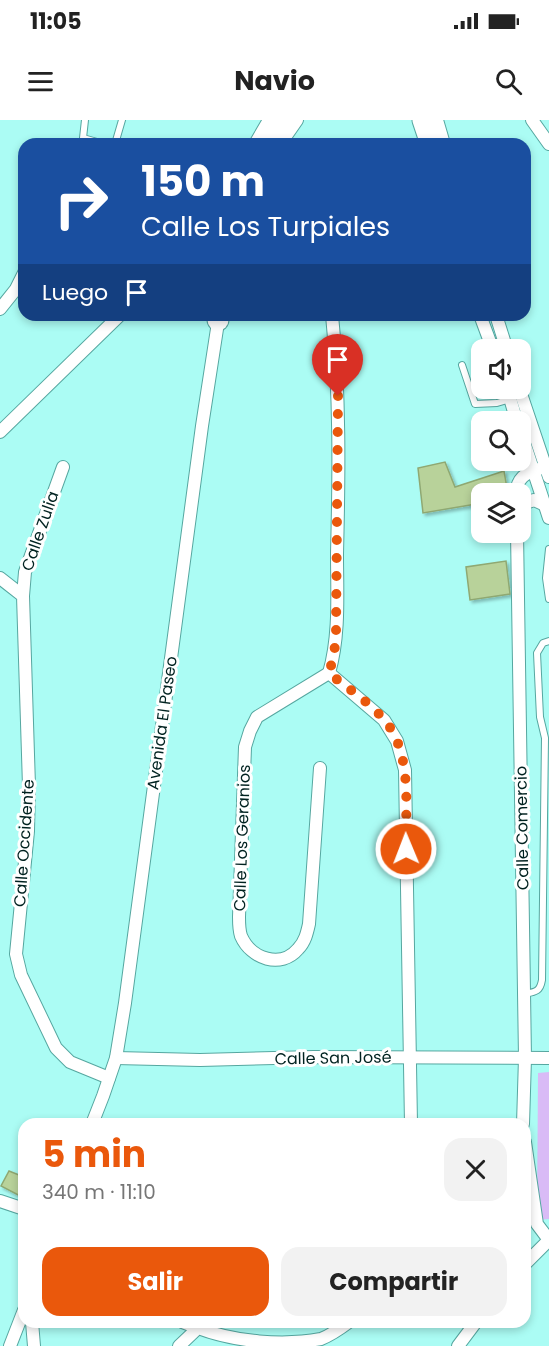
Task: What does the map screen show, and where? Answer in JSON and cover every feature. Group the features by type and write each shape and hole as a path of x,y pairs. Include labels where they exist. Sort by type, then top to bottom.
{"highway":[{"path":"272,138 283,120"},
{"path":"423,120 429,138"}],"street":[{"path":"258,138 269,120"},
{"path":"285,138 297,120"},
{"path":"412,120 420,138"},
{"path":"437,120 442,138"},
{"path":"532,120 549,144"},
{"path":"0,309 18,285"},
{"path":"0,432 114,321"},
{"name":"Avenida El Paseo","path":"94,1118 116,1058 217,321"},
{"path":"332,321 339,420 336,634 329,673 384,720 397,741 405,770 411,1118"},
{"path":"482,321 489,339"},
{"path":"498,321 504,339"},
{"path":"522,399 544,470 545,505 549,518"},
{"path":"531,448 544,470"},
{"name":"Calle Zulia","path":"23,596 25,572 63,468"},
{"path":"517,483 522,476 544,470"},
{"path":"531,501 534,500 545,505"},
{"name":"Calle Comercio","path":"517,543 525,1058 523,1118"},
{"path":"0,578 23,596"},
{"name":"Calle Occidente","path":"23,596 29,786 28,831 16,954 21,975 43,1024 62,1056 70,1062 110,1078"},
{"name":"Calle Los Geranios","path":"320,768 310,917 306,938 298,950 289,957 278,960 267,959 256,955 247,946 240,926 245,747 257,717 329,673"},
{"name":"Calle San José","path":"116,1058 200,1060 549,1058"},
{"path":"531,1183 537,1224 548,1240 531,1258"},
{"path":"0,1201 18,1207"},
{"path":"10,1346 18,1325"},
{"path":"32,1328 34,1346"},
{"path":"179,1346 198,1328 229,1338 292,1345 322,1339 339,1328"},
{"path":"458,1346 472,1328"}],"lane":[{"path":"83,138 85,120"},
{"path":"117,138 122,120"},
{"path":"462,365 471,392"},
{"path":"473,399 475,404 496,403 501,399"},
{"path":"549,549 546,578 549,599"},
{"path":"524,994 537,992 541,988 542,980 545,738 540,717 537,653 543,643 549,641"}],"shaded area":[{"path":"549,1072 549,1219 537,1220 538,1073"}],"building":[{"path":"445,462 455,487 504,471 506,483 471,483 471,505 423,513 418,468"},
{"path":"506,561 510,594 470,600 466,567"},
{"path":"9,1171 18,1175 18,1195 1,1186"}],"route":[{"path":"338,396 336,634 329,673 384,720 397,741 405,770 406,849"}]}
